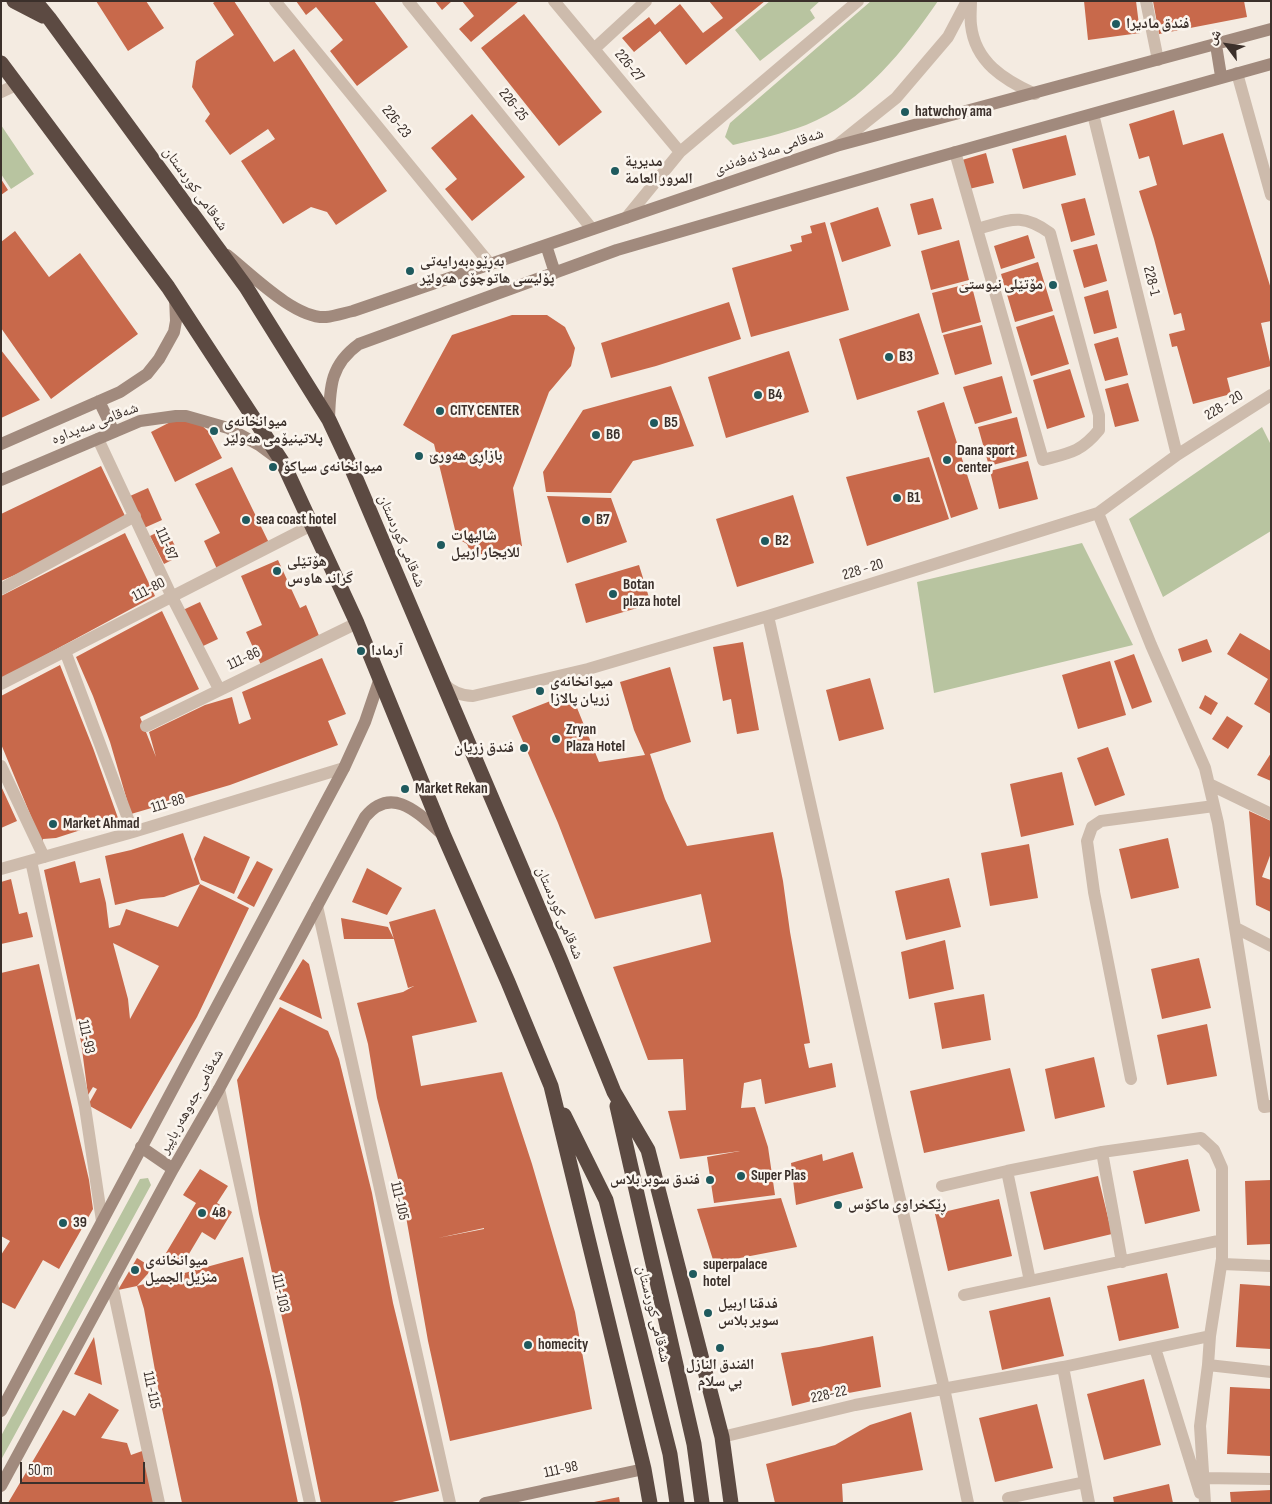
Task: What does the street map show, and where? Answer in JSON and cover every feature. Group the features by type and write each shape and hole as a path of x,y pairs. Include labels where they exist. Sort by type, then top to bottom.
{"highway":[{"path":"14,1 49,18"},
{"name":"شەقامی کوردستان","path":"35,1 246,287 329,420 561,961 614,1092 648,1150 722,1437 731,1503"},
{"name":"شەقامی کوردستان","path":"1,63 175,297 283,463 357,623 444,836 508,982 550,1086 606,1200 670,1454 677,1503"},
{"name":"شەقامی کوردستان","path":"550,1086 644,1469 650,1503"},
{"name":"شەقامی کوردستان","path":"614,1092 694,1444 702,1503"}],"main road":[{"name":"شەقامی مەلا ئەفەندی","path":"216,246 288,305 300,312 327,317 353,311 836,146 1271,29"},
{"path":"1216,45 1221,76"},
{"path":"329,420 330,391 333,377 341,361 359,344 617,250 1221,76 1271,64"},
{"path":"546,245 555,273"},
{"name":"شەقامی سەیداوە","path":"1,444 120,392 147,374 159,359 174,332 176,322 175,297"},
{"path":"99,401 114,432"},
{"name":"شەقامی سەیداوە","path":"1,480 140,422 176,416 186,416 228,428 259,445 283,463"},
{"name":"شەقامی جەوهەر باپیر","path":"1,1411 344,768 366,722 380,678"},
{"name":"شەقامی جەوهەر باپیر","path":"1,1486 173,1169 219,1089 365,817 375,807 394,802 408,806 444,836"},
{"path":"141,1147 173,1169"},
{"name":"111-98","path":"485,1503 644,1469"}],"street":[{"name":"226-23","path":"275,1 490,264"},
{"name":"226-25","path":"408,1 592,229"},
{"name":"226-27","path":"554,1 680,152"},
{"path":"594,49 646,1"},
{"path":"626,218 680,152 858,1"},
{"path":"969,1 971,26 984,59 998,74 1035,94"},
{"path":"836,146 896,98 948,37 969,1"},
{"path":"1146,1 1158,60"},
{"path":"1237,73 1271,195"},
{"path":"1,92 18,84"},
{"name":"228-1","path":"1093,114 1177,455"},
{"path":"955,152 977,229 1043,460 1073,452 1088,443 1099,430 1099,415 1050,233 1036,223 1015,218 977,229"},
{"name":"228 - 20","path":"440,678 448,688 460,695 474,696 588,669 768,616 1098,513 1177,455 1271,396"},
{"name":"111-87","path":"98,439 172,597 219,689"},
{"path":"1098,513 1151,645 1205,768 1218,823 1264,1107 1271,1106"},
{"path":"1,589 135,516"},
{"name":"111-80","path":"1,684 312,525"},
{"path":"768,616 880,1116 944,1388 968,1503"},
{"name":"111-86","path":"146,726 357,623"},
{"path":"65,651 133,832"},
{"name":"111-93","path":"1,766 38,859 85,1107 102,1222"},
{"name":"111-88","path":"1,869 133,832 344,768"},
{"path":"1209,784 1271,814"},
{"path":"1131,1079 1094,892 1087,841 1092,827 1101,821 1214,806"},
{"name":"111-105","path":"317,906 450,1503"},
{"path":"1236,928 1271,946"},
{"name":"111-103","path":"219,1089 310,1503"},
{"path":"942,1186 1102,1152 1201,1138 1214,1150 1222,1168 1222,1264 1210,1336 1200,1426 1204,1503"},
{"path":"1102,1152 1122,1262"},
{"path":"1007,1171 1030,1282"},
{"path":"964,1295 1222,1240"},
{"path":"1222,1264 1271,1266"},
{"name":"111-115","path":"112,1284 159,1503"},
{"name":"228-22","path":"722,1437 855,1405 1063,1367 1210,1336"},
{"path":"1155,1348 1204,1503"},
{"path":"1208,1365 1271,1372"},
{"path":"1063,1367 1089,1503"},
{"path":"1204,1478 1271,1480"},
{"path":"1008,1498 1084,1482"}],"green space":[{"path":"770,1 820,1 810,10 815,18 760,61 735,30"},
{"path":"871,1 938,1 897,56 864,89 846,103 806,125 779,134 733,145 725,137 730,123"},
{"path":"1,125 34,174 11,189 1,174"},
{"path":"1262,427 1271,445 1271,531 1163,597 1129,519"},
{"path":"1082,543 1133,645 934,693 917,582"},
{"path":"148,1178 151,1185 1,1460 1,1436 140,1179"}],"building":[{"path":"96,1 146,1 164,28 128,51"},
{"path":"216,1 234,1 274,62 294,49 387,191 336,225 327,212 311,207 283,224 241,161 275,139 268,129 230,155 205,121 210,114 192,87 196,61 234,35 213,3"},
{"path":"296,1 374,1 408,47 357,86 330,51 343,40 316,7 306,15"},
{"path":"435,1 452,1 442,10"},
{"path":"462,1 519,1 471,42 459,29 474,16"},
{"path":"709,1 765,1 686,65 660,31 634,52 622,38 649,17 655,25 680,4 703,33 723,18"},
{"path":"1084,1 1136,1 1140,33 1088,40"},
{"path":"1153,1 1244,1 1247,17 1159,34"},
{"path":"524,14 602,112 559,146 481,48"},
{"path":"1174,110 1183,145 1223,133 1271,289 1271,321 1261,323 1271,366 1227,378 1231,394 1193,404 1177,346 1172,347 1169,334 1185,330 1181,313 1174,315 1139,191 1157,185 1149,156 1139,159 1129,124"},
{"path":"472,114 525,177 472,221 445,189 457,179 431,148"},
{"path":"1066,135 1076,175 1023,189 1012,149"},
{"path":"986,153 994,183 969,189 962,160"},
{"path":"1,179 8,190 1,195"},
{"path":"933,198 942,229 918,235 910,204"},
{"path":"1085,198 1095,235 1071,242 1061,204"},
{"path":"878,207 891,246 842,262 830,223"},
{"path":"825,222 849,310 751,337 732,268 792,251 790,245 802,242 801,236 812,233 810,226"},
{"path":"15,231 49,277 80,253 138,334 51,399 1,328 1,242"},
{"path":"1028,235 1035,258 1001,269 994,246"},
{"path":"959,240 969,280 931,290 921,251"},
{"path":"1097,244 1107,281 1084,288 1073,250"},
{"path":"1038,262 1053,311 1015,322 1001,274"},
{"path":"971,283 981,322 942,333 932,293"},
{"path":"1108,290 1117,328 1094,334 1084,297"},
{"path":"729,302 741,339 611,378 601,343"},
{"name":"B3","path":"919,313 939,374 857,400 839,339"},
{"path":"512,315 547,315 565,327 575,348 571,366 549,392 513,488 522,546 472,556 467,544 457,538 434,444 403,425 452,335"},
{"path":"1054,315 1069,364 1031,376 1016,327"},
{"path":"982,325 992,364 955,375 943,335"},
{"path":"1118,337 1128,375 1105,381 1094,344"},
{"path":"1,350 40,400 1,418"},
{"name":"B4","path":"789,351 809,412 726,438 708,377"},
{"path":"1070,369 1085,417 1047,429 1033,380"},
{"path":"1002,376 1012,413 975,424 963,387"},
{"path":"1128,383 1139,421 1115,427 1105,389"},
{"path":"671,386 694,446 633,461 611,493 546,492 543,472 583,410"},
{"name":"Dana sport center","path":"944,402 978,509 951,518 917,411"},
{"path":"182,416 199,423 208,431 222,458 175,482 151,432"},
{"path":"1017,417 1027,456 989,466 978,427"},
{"name":"B1","path":"929,457 949,519 867,546 846,477"},
{"path":"1028,461 1038,499 999,509 990,471"},
{"path":"101,466 126,518 31,568 1,581 1,514"},
{"path":"232,467 270,545 217,569 204,541 220,533 195,484"},
{"path":"148,488 162,520 144,528 130,496"},
{"name":"B2","path":"793,495 814,563 737,587 716,519"},
{"name":"B7","path":"547,496 611,498 627,542 567,563"},
{"path":"166,528 180,556 164,564 150,536"},
{"path":"125,533 155,596 1,679 1,596"},
{"path":"278,560 300,608 306,605 320,638 261,665 246,632 262,625 241,576"},
{"name":"Botan plaza hotel","path":"639,565 651,604 586,623 575,584"},
{"path":"200,602 218,639 201,647 183,610"},
{"path":"162,611 199,689 140,717 156,757 149,732 205,705 232,697 239,724 251,719 242,692 322,658 346,714 328,721 338,745 230,785 131,814 110,742 76,657"},
{"path":"1240,633 1271,651 1271,714 1254,704 1268,679 1227,654"},
{"path":"1207,639 1212,652 1182,662 1178,649"},
{"path":"743,642 759,730 737,734 731,699 723,701 713,647"},
{"path":"1134,654 1152,702 1132,709 1114,661"},
{"path":"1110,661 1126,715 1078,729 1062,675"},
{"path":"60,665 118,818 56,838 43,839 42,843 1,744 1,696"},
{"path":"670,667 691,742 650,754 665,799 687,846 773,832 810,1043 804,1044 809,1068 832,1063 836,1087 765,1104 761,1079 744,1083 741,1108 755,1107 768,1147 775,1195 714,1203 707,1157 740,1151 680,1159 668,1111 686,1110 683,1059 648,1060 613,967 711,942 701,894 595,919 558,823 512,716 571,693 599,762 645,755 634,730 620,682"},
{"path":"870,678 884,729 839,741 826,690"},
{"path":"1205,695 1218,703 1211,715 1199,708"},
{"path":"1227,716 1243,726 1228,749 1212,739"},
{"path":"1108,747 1125,795 1095,806 1077,758"},
{"path":"1271,753 1271,781 1257,775"},
{"path":"1062,772 1074,825 1021,837 1010,784"},
{"path":"1,786 17,821 1,828"},
{"path":"1249,811 1271,821 1271,853 1262,877 1271,880 1271,912 1256,905"},
{"path":"183,833 200,884 164,897 141,899 115,905 105,856 131,850"},
{"path":"204,836 250,857 234,894 201,880 194,859"},
{"path":"1168,838 1179,888 1131,899 1119,849"},
{"path":"1029,844 1038,898 990,906 981,853"},
{"path":"75,861 80,883 100,878 109,928 120,925 126,909 178,927 200,884 249,908 197,1017 131,1129 88,1105 97,1089 93,1087 88,1095 81,1042 44,870","holes":["113,943 159,966 130,1019 128,999"]},
{"path":"257,861 273,869 254,907 237,898"},
{"path":"367,868 402,888 387,915 352,902"},
{"path":"949,878 961,927 906,940 895,891"},
{"path":"11,879 19,914 27,912 33,937 1,944 1,882"},
{"path":"435,909 477,1022 412,1036 421,1086 502,1072 532,1164 575,1312 592,1409 450,1441 428,1341 402,1194 377,1098 368,1044 357,1003 403,992 414,986 408,988 389,922","holes":["484,1228 484,1229 438,1238"]},
{"path":"341,918 388,927 394,939 344,939"},
{"path":"945,940 954,989 909,999 901,952"},
{"path":"1199,958 1211,1008 1162,1019 1151,969"},
{"path":"303,959 309,964 322,1019 279,999"},
{"path":"39,964 89,1180 93,1209 59,1269 43,1260 15,1309 1,1302 1,1255 10,1241 1,1236 1,973"},
{"path":"984,994 991,1040 942,1049 934,1003"},
{"path":"280,1007 328,1031 339,1059 372,1193 393,1303 439,1491 388,1503 321,1503 259,1214 237,1080"},
{"path":"1207,1024 1217,1076 1167,1085 1157,1035"},
{"path":"1094,1057 1105,1107 1055,1119 1045,1069"},
{"path":"1010,1068 1025,1131 924,1153 910,1091"},
{"path":"853,1152 863,1188 796,1205 791,1163 822,1154 823,1161"},
{"path":"1188,1159 1200,1211 1145,1224 1133,1171"},
{"path":"200,1169 228,1186 217,1203 232,1212 215,1240 202,1232 183,1264 166,1253 196,1203 183,1195"},
{"path":"1098,1176 1112,1234 1044,1250 1030,1192"},
{"path":"1271,1180 1271,1244 1247,1245 1245,1181"},
{"path":"781,1198 797,1247 714,1263 697,1209"},
{"path":"999,1199 1012,1256 948,1271 935,1214"},
{"path":"243,1257 298,1503 182,1503 161,1404 144,1309 137,1286"},
{"path":"137,1258 153,1268 137,1286 118,1290"},
{"path":"1167,1273 1179,1328 1119,1341 1107,1286"},
{"path":"1240,1284 1271,1286 1271,1349 1236,1347"},
{"path":"1050,1297 1064,1356 1002,1370 989,1311"},
{"path":"873,1336 881,1387 792,1406 781,1353"},
{"path":"94,1337 102,1385 74,1374"},
{"path":"1144,1379 1161,1445 1104,1460 1087,1394"},
{"path":"1230,1387 1271,1389 1271,1456 1227,1454"},
{"path":"89,1393 119,1410 101,1438 127,1443 131,1455 145,1450 155,1503 8,1503 63,1410 75,1416"},
{"path":"1037,1404 1053,1468 995,1482 979,1418"},
{"path":"911,1412 923,1470 842,1484 843,1503 775,1503 766,1464 835,1445 870,1425"},
{"path":"1169,1484 1173,1503 1114,1503 1113,1497"},
{"path":"1271,1490 1271,1503 1231,1503 1230,1492"},
{"path":"619,1497 620,1503 594,1503 594,1502"}],"place":[{"name":"فندق ماديرا","path":"1116,24"},
{"name":"hatwchoy ama","path":"905,112"},
{"name":"مديرية المرور العامة","path":"615,171"},
{"name":"بەڕێوەبەرایەتی پۆلیسی هاتوچۆی هەولێر","path":"410,271"},
{"name":"مۆتێلی نیوستی","path":"1053,285"},
{"name":"B3","path":"889,357"},
{"name":"B4","path":"758,395"},
{"name":"CITY CENTER","path":"440,411"},
{"name":"B5","path":"654,423"},
{"name":"میوانخانەی پلاتینیۆمی هەولێر","path":"214,431"},
{"name":"B6","path":"596,435"},
{"name":"بازاڕی هەورێ","path":"419,456"},
{"name":"Dana sport center","path":"947,460"},
{"name":"میوانخانەی سیاکۆ","path":"273,467"},
{"name":"B1","path":"897,498"},
{"name":"sea coast hotel","path":"246,520"},
{"name":"B7","path":"586,520"},
{"name":"B2","path":"765,541"},
{"name":"شاليهات للايجار اربيل","path":"441,545"},
{"name":"هۆتێلی گراند هاوس","path":"277,571"},
{"name":"Botan plaza hotel","path":"613,594"},
{"name":"آرمادا","path":"361,651"},
{"name":"میوانخانەی زریان پالازا","path":"540,691"},
{"name":"Zryan Plaza Hotel","path":"556,739"},
{"name":"فندق زريان","path":"524,748"},
{"name":"Market Rekan","path":"405,789"},
{"name":"Market Ahmad","path":"53,824"},
{"name":"Super Plas","path":"741,1176"},
{"name":"فندق سوبر بلاس","path":"710,1180"},
{"name":"ڕێکخراوی ماکۆس","path":"838,1205"},
{"name":"48","path":"202,1213"},
{"name":"39","path":"63,1223"},
{"name":"میوانخانەی منزیل الجمیل","path":"135,1270"},
{"name":"superpalace hotel","path":"693,1274"},
{"name":"فدقنا اربيل سوير بلاس","path":"708,1313"},
{"name":"homecity","path":"528,1345"},
{"name":"الفندق النازل بي سلام","path":"720,1348"}]}
